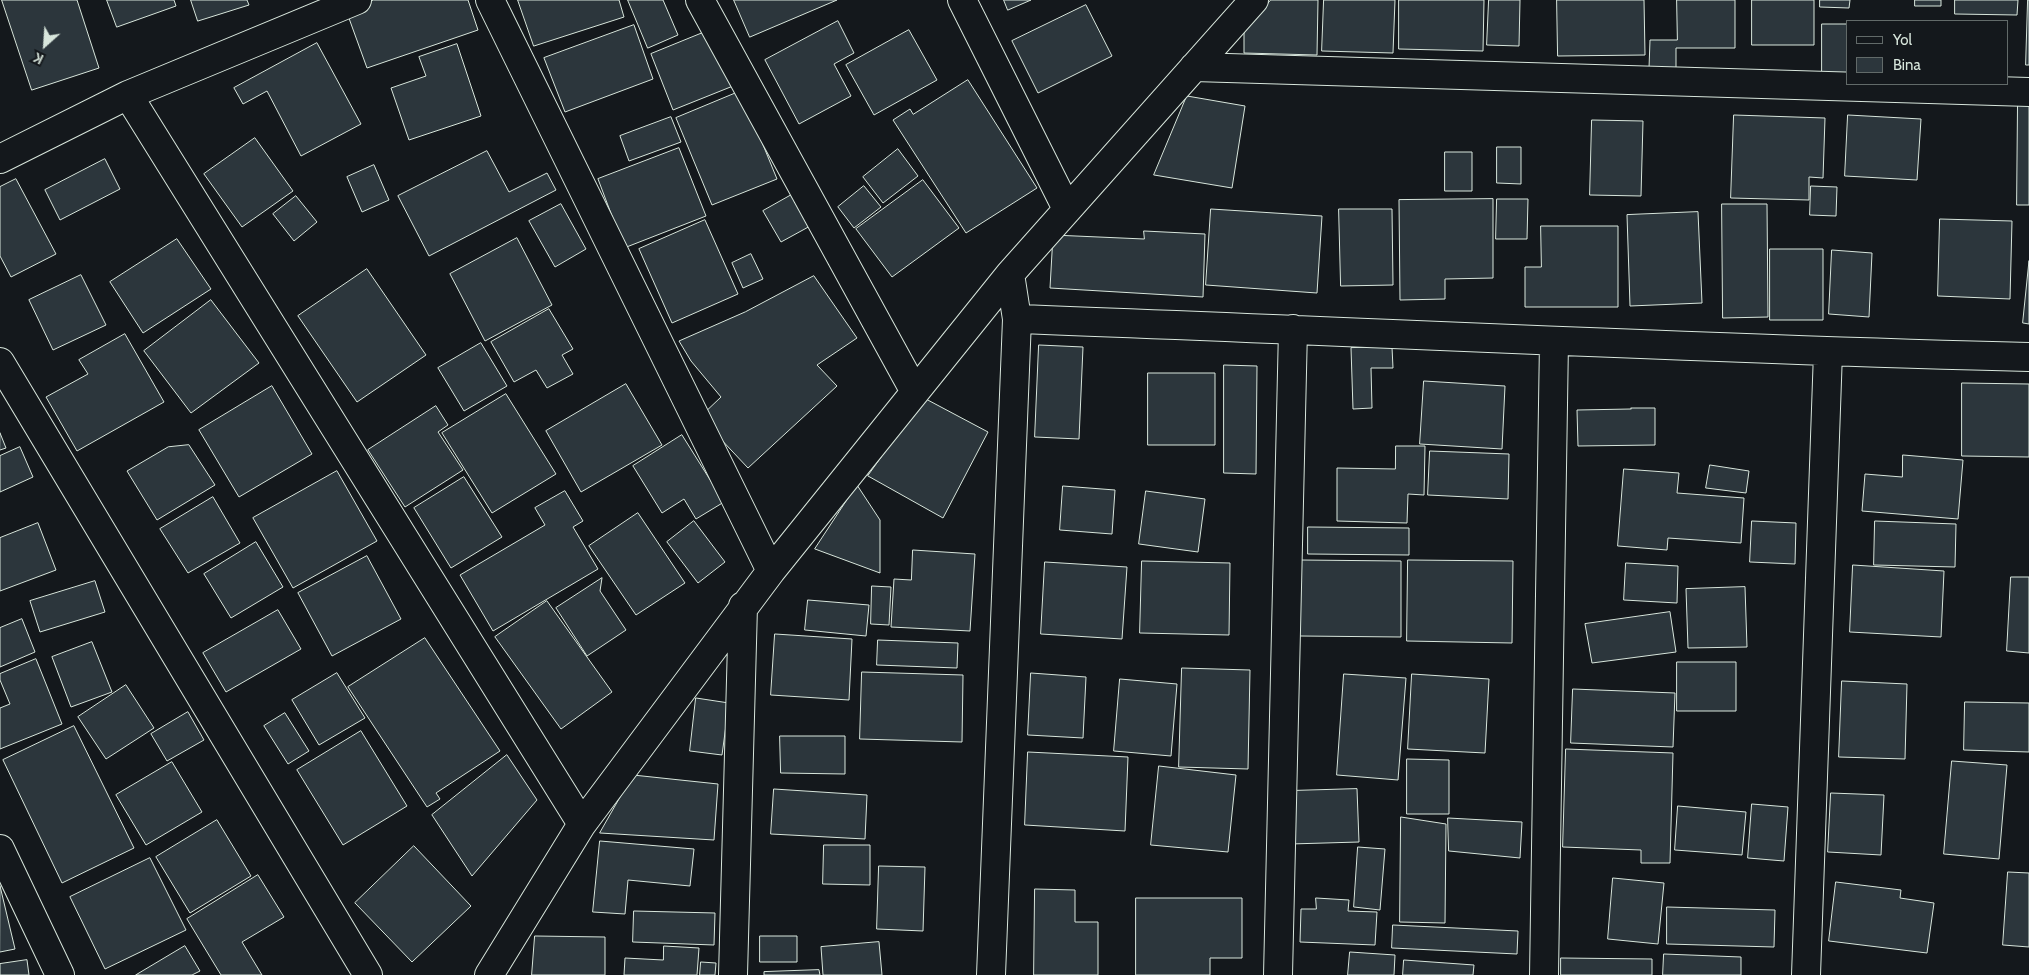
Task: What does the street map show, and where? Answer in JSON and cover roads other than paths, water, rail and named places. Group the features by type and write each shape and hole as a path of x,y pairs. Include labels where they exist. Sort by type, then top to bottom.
{"street":[{"path":"0,159 128,95 356,0"},
{"path":"490,0 771,571"},
{"path":"700,0 915,392"},
{"path":"962,0 1067,209"},
{"path":"489,975 582,824 743,606 1010,274 1250,2"},
{"path":"1194,67 2029,92"},
{"path":"128,95 582,824"},
{"path":"991,975 1018,319 1010,274"},
{"path":"1018,319 1828,352 2029,357"},
{"path":"1278,975 1293,329"},
{"path":"1544,975 1554,341"},
{"path":"1806,975 1828,352"},
{"path":"0,362 368,975"},
{"path":"733,975 743,606"},
{"path":"0,849 60,975"}]}
